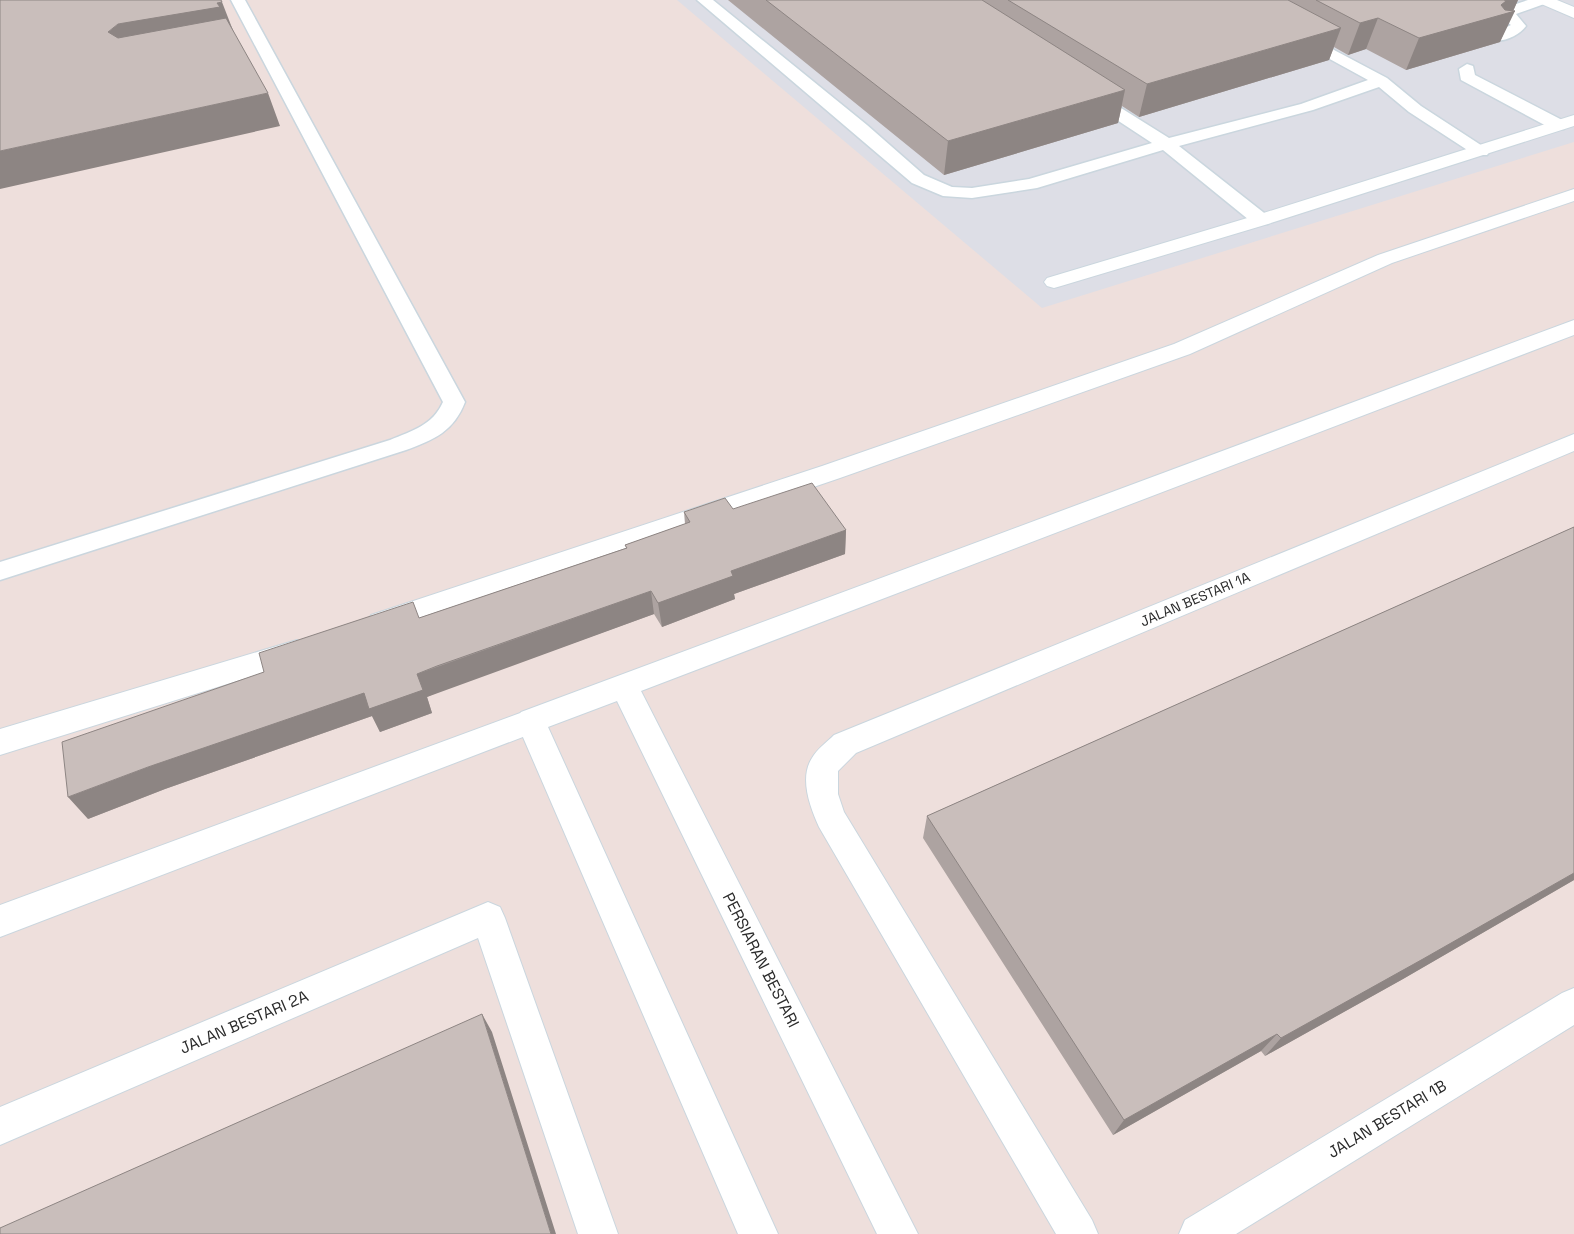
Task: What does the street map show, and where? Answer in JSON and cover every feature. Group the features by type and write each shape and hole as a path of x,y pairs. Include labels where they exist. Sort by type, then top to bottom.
{"street":[{"path":"1543,0 1574,14"},
{"path":"1054,282 1261,220 1481,151 1566,122"},
{"path":"362,629 830,472 1182,349 1385,259 1574,195"},
{"path":"0,921 1574,327"},
{"name":"JALAN BESTARI 1A","path":"1078,1234 830,817 822,794 823,766 845,744 1574,442"},
{"path":"0,742 316,645"},
{"name":"PERSIARAN BESTARI","path":"624,686 898,1234"},
{"path":"531,721 758,1234"},
{"name":"JALAN BESTARI 2A","path":"0,1126 488,918 598,1234"},
{"name":"JALAN BESTARI 1B","path":"1199,1234 1574,1004"}],"lane":[{"path":"0,571 398,445 431,432 449,417 454,402 249,42 238,0"},
{"path":"704,0 861,129 918,180 949,192 972,193 1031,184 1166,144 1307,107 1381,81"},
{"path":"1504,13 1543,0"},
{"path":"1481,4 1516,18 1519,26 1515,30 1497,36"},
{"path":"1285,29 1381,81 1415,108 1481,151"},
{"path":"1467,69 1467,77 1496,94 1566,122"},
{"path":"1074,85 1166,144 1261,220"}],"shaded area":[{"path":"677,0 1574,0 1574,142 1042,308"}],"building":[{"path":"0,0 221,0 222,2 217,3 220,7 118,24 108,32 118,38 226,18 268,93 0,151"},
{"path":"766,0 982,0 1125,90 948,141"},
{"path":"1008,0 1288,0 1341,28 1147,84"},
{"path":"1316,0 1504,0 1506,1 1501,5 1505,10 1515,11 1419,38 1378,18 1360,23"},
{"path":"812,483 846,530 731,571 733,576 658,603 651,591 437,666 417,674 423,690 369,709 364,693 148,767 68,797 62,742 264,672 259,653 413,602 419,618 627,548 625,545 690,522 684,512 725,498 733,509"},
{"path":"1574,527 1574,873 1281,1038 1277,1034 1124,1120 927,816"},
{"path":"482,1014 551,1234 0,1234 0,1228"}]}
